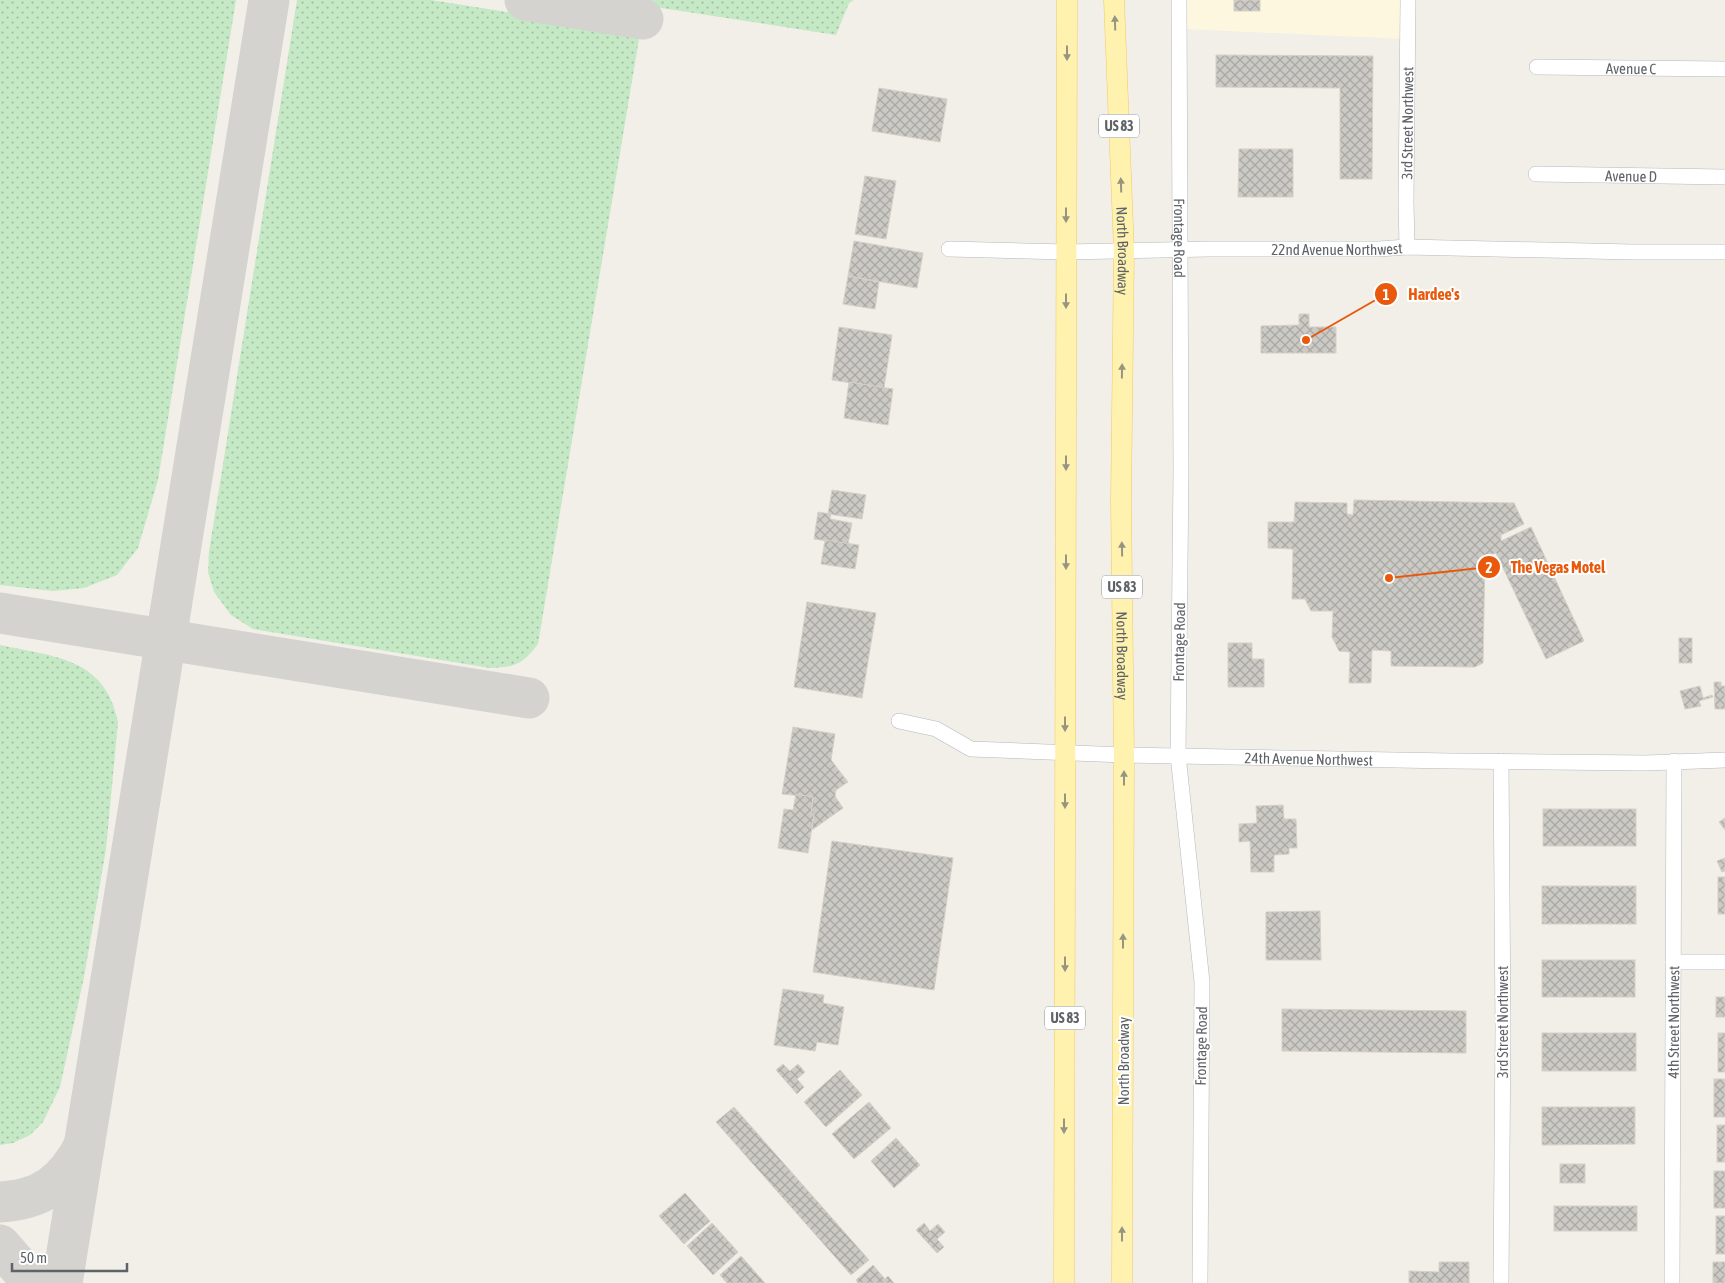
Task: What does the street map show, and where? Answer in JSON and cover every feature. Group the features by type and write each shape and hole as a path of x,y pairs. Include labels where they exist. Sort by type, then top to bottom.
{"main road":[{"name":"US 83","path":"1064,1283 1067,0"},
{"name":"North Broadway","path":"1114,0 1124,251 1121,501 1124,755 1122,1283"}],"street":[{"name":"Frontage Road","path":"1179,0 1182,471 1178,755 1202,982 1200,1283"},
{"name":"3rd Street Northwest","path":"1407,248 1408,0"},
{"name":"Avenue C","path":"1537,67 1725,69"},
{"name":"Avenue D","path":"1536,174 1725,177"},
{"name":"22nd Avenue Northwest","path":"949,249 1066,252 1180,249 1407,248 1725,252"},
{"name":"24th Avenue Northwest","path":"899,722 936,729 971,749 1124,755 1634,763 1725,760"},
{"name":"3rd Street Northwest","path":"1500,1283 1503,1037 1501,761"},
{"name":"4th Street Northwest","path":"1672,1283 1674,762"},
{"path":"1673,962 1725,962"}],"shaded area":[{"path":"1185,0 1407,0 1406,39 1185,29"}],"green space":[{"path":"0,0 236,0 158,480 138,548 117,575 84,588 53,591 0,585"},
{"path":"297,0 431,0 640,33 538,644 522,661 512,666 490,668 253,629 231,615 214,592 208,572 209,552"},
{"path":"610,0 854,0 849,3 836,35"},
{"path":"0,645 58,657 89,672 102,684 111,701 118,722 106,849 84,977 60,1087 43,1122 30,1135 13,1143 0,1145"}],"building":[{"path":"1234,0 1260,0 1260,11 1234,11"},
{"path":"1216,55 1373,56 1372,179 1340,179 1340,88 1216,87"},
{"path":"879,88 947,99 940,142 872,131"},
{"path":"1239,149 1293,149 1293,197 1238,197"},
{"path":"865,176 896,181 886,239 855,234"},
{"path":"854,241 923,253 917,288 848,276"},
{"path":"848,276 879,282 875,309 843,304"},
{"path":"1299,314 1309,314 1309,327 1336,327 1336,353 1261,353 1261,326 1299,325"},
{"path":"839,327 892,335 884,388 832,380"},
{"path":"849,382 893,389 888,425 844,418"},
{"path":"832,490 866,495 862,519 828,514"},
{"path":"1354,500 1514,503 1524,524 1501,535 1501,541 1531,527 1584,641 1546,659 1496,553 1485,557 1483,663 1475,667 1391,666 1391,651 1372,650 1371,683 1349,683 1350,652 1339,651 1332,637 1333,611 1311,611 1305,599 1292,599 1293,549 1268,548 1268,522 1294,522 1295,502 1347,503 1347,514 1353,515"},
{"path":"818,512 831,514 830,519 852,523 848,544 814,539"},
{"path":"825,540 859,545 855,569 821,564"},
{"path":"807,602 876,613 862,698 794,687"},
{"path":"1679,638 1692,638 1692,663 1679,663"},
{"path":"1228,643 1252,643 1252,659 1264,659 1264,687 1228,687"},
{"path":"1714,682 1721,682 1721,686 1725,686 1725,709 1715,709"},
{"path":"1700,686 1703,698 1712,695 1713,697 1699,701 1701,706 1685,709 1680,691"},
{"path":"793,727 835,734 831,760 848,782 836,790 835,796 843,808 812,830 814,814 811,813 813,797 782,794"},
{"path":"796,794 813,797 811,813 814,814 808,853 778,848 784,809 793,810"},
{"path":"1283,805 1284,819 1296,819 1297,848 1289,848 1289,854 1274,855 1274,872 1251,872 1250,841 1239,842 1239,824 1257,823 1256,806"},
{"path":"1543,809 1636,809 1636,846 1543,846"},
{"path":"1725,818 1725,830 1719,822"},
{"path":"832,841 953,858 934,990 813,972"},
{"path":"1725,858 1725,871 1722,872 1717,861"},
{"path":"1718,877 1725,877 1725,914 1718,914"},
{"path":"1542,886 1636,886 1636,924 1542,924"},
{"path":"1320,911 1321,960 1266,960 1266,912"},
{"path":"1542,960 1635,960 1635,997 1542,997"},
{"path":"783,989 824,995 823,1003 844,1007 838,1045 817,1042 815,1051 774,1045"},
{"path":"1716,997 1725,997 1725,1017 1716,1017"},
{"path":"1282,1009 1466,1011 1466,1053 1282,1051"},
{"path":"1542,1033 1636,1033 1636,1071 1542,1071"},
{"path":"1718,1033 1725,1033 1725,1072 1718,1072"},
{"path":"783,1064 790,1071 798,1064 805,1072 797,1079 804,1087 797,1094 776,1070"},
{"path":"840,1070 862,1095 826,1127 804,1102"},
{"path":"1714,1079 1725,1079 1725,1117 1714,1117"},
{"path":"869,1102 891,1128 854,1159 832,1134"},
{"path":"734,1107 869,1260 851,1275 716,1122"},
{"path":"1542,1107 1635,1107 1635,1144 1542,1145"},
{"path":"1717,1125 1725,1125 1725,1162 1717,1162"},
{"path":"896,1138 920,1165 894,1188 871,1161"},
{"path":"1560,1164 1585,1164 1585,1183 1560,1183"},
{"path":"1714,1171 1725,1171 1725,1208 1714,1208"},
{"path":"685,1193 710,1221 684,1244 659,1216"},
{"path":"1554,1206 1637,1206 1637,1231 1554,1231"},
{"path":"1716,1216 1725,1216 1725,1254 1716,1254"},
{"path":"712,1223 738,1252 713,1275 687,1246"},
{"path":"924,1223 930,1231 938,1224 945,1232 937,1239 944,1247 937,1253 916,1230"},
{"path":"741,1256 765,1283 727,1283 720,1275"},
{"path":"1439,1262 1469,1262 1469,1283 1409,1283 1409,1271 1439,1272"},
{"path":"1713,1262 1725,1262 1725,1283 1713,1283"},
{"path":"873,1265 885,1279 888,1276 894,1283 858,1283 856,1280"}],"taxiway":[{"path":"62,1283 269,0"},
{"path":"525,0 643,19"},
{"path":"0,613 529,698"},
{"path":"0,1202 28,1197 51,1187 69,1170 84,1146"},
{"path":"0,1245 33,1283"}],"place":[{"name":"Hardee's","path":"1306,340"},
{"name":"The Vegas Motel","path":"1389,578"}]}
